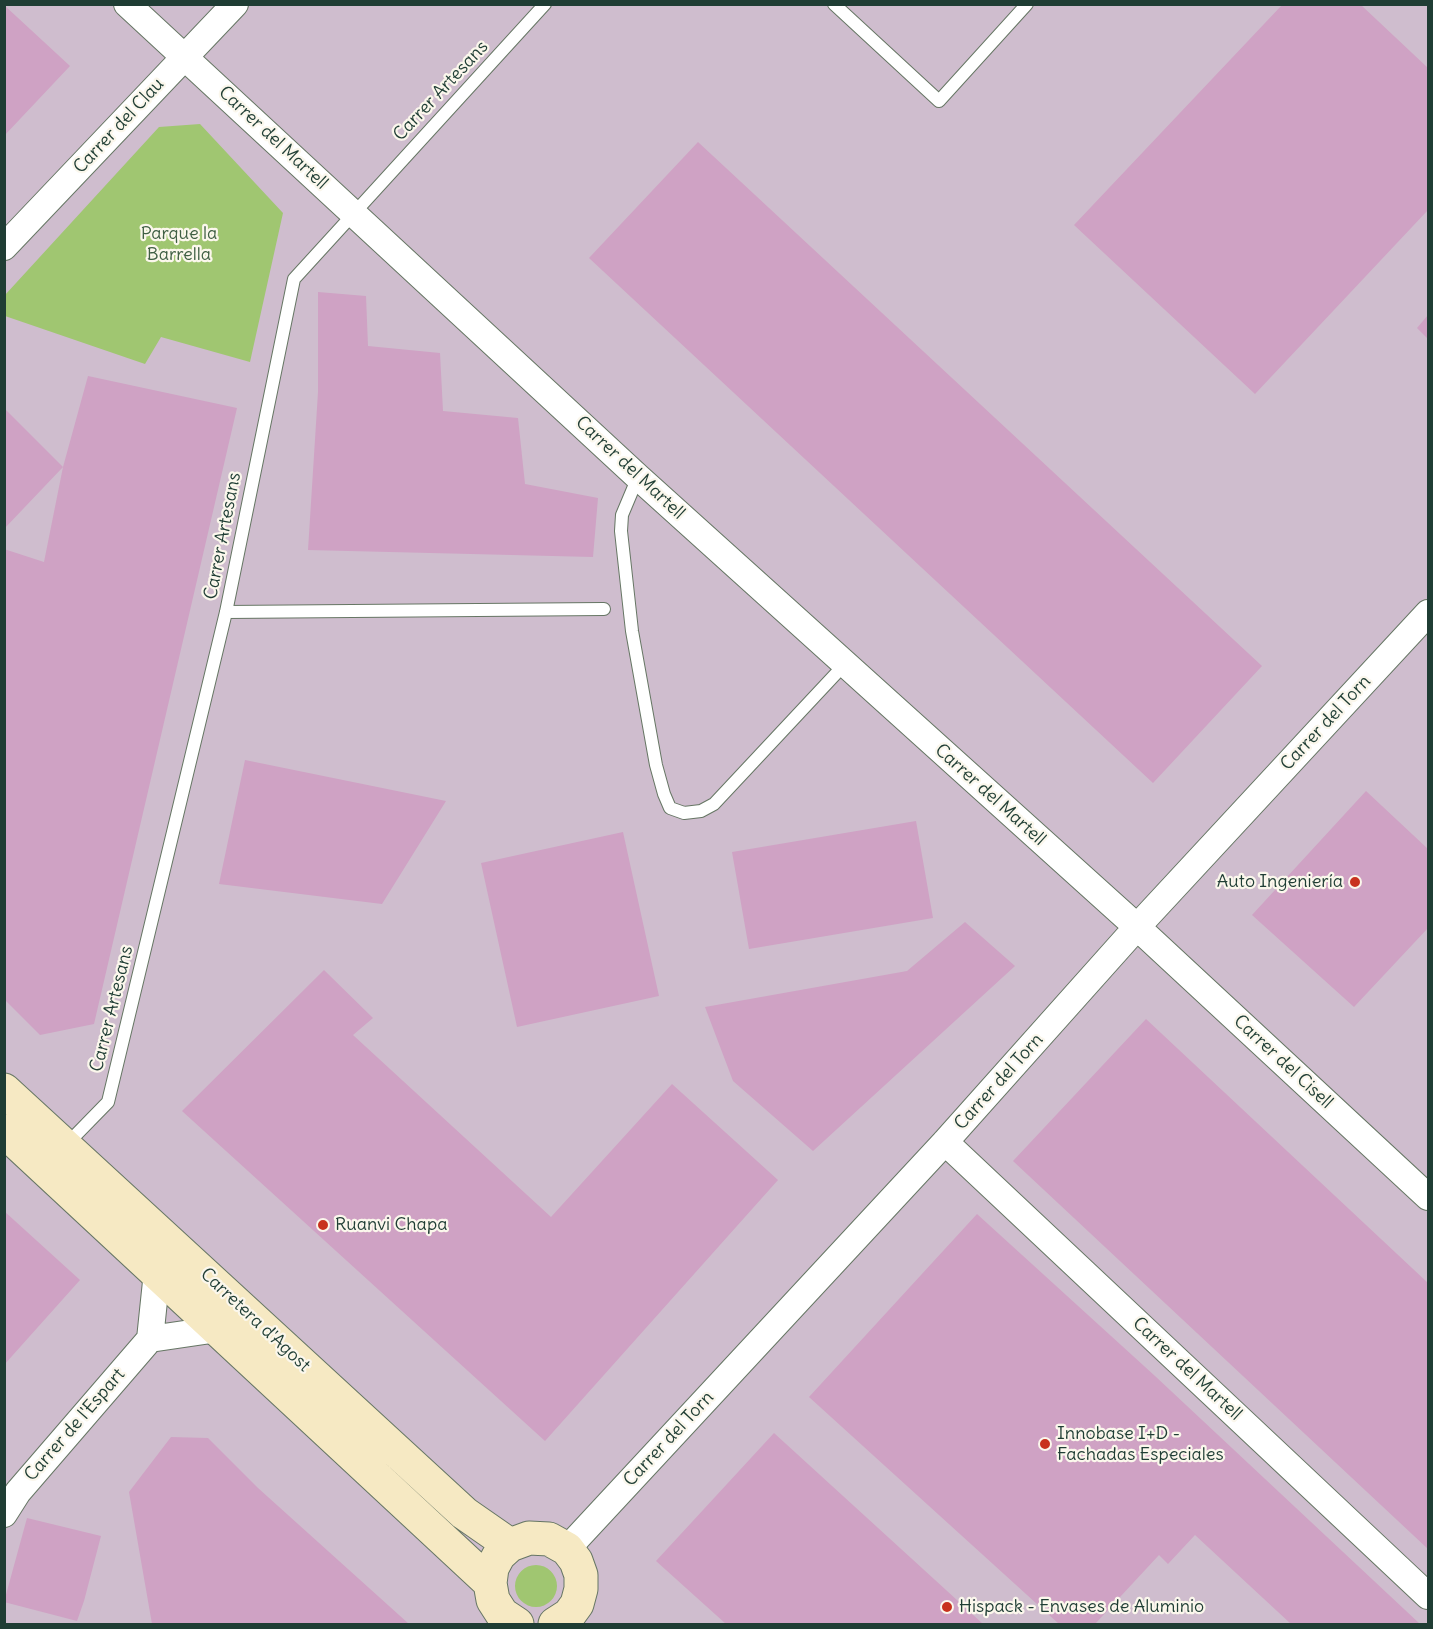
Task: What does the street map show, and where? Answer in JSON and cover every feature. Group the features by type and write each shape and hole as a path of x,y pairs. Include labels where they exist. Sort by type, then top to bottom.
{"main road":[{"name":"Carretera d'Agost","path":"4,1090 464,1513 510,1545"},
{"name":"Carretera d'Agost","path":"4,1131 490,1583"},
{"path":"516,1624 502,1614 493,1600 490,1583 492,1568 499,1555 510,1545 529,1538 549,1539 567,1549 576,1561 581,1575 581,1589 574,1618"}],"street":[{"name":"Carrer del Martell","path":"127,4 638,477 1137,927"},
{"name":"Carrer del Clau","path":"4,247 235,4"},
{"name":"Carrer del Torn","path":"567,1549 945,1142 1137,927 1428,613"},
{"name":"Carrer del Cisell","path":"1137,927 1428,1197"},
{"name":"Carrer del Martell","path":"945,1142 1428,1596"},
{"path":"158,1272 150,1339 218,1329"},
{"name":"Carrer de l'Espart","path":"4,1514 18,1492 150,1339"}],"lane":[{"name":"Carrer Artesans","path":"66,1145 108,1102 226,612 294,279 545,4"},
{"path":"834,4 939,101 1027,4"},
{"path":"638,477 622,515 621,531 632,631 654,754 670,808 684,813 700,811 714,804 845,664"},
{"path":"226,612 604,609"}],"shaded area":[{"path":"5,5 1428,5 1428,1624 5,1624"}],"green space":[{"name":"Parque la Barrella","path":"200,124 283,213 250,362 161,337 145,364 5,316 5,295 159,127"},
{"path":"536,1565 544,1566 551,1571 556,1578 556,1594 551,1601 544,1606 536,1607 528,1606 521,1601 516,1594 515,1586 516,1578 521,1571 528,1566"}],"building":[{"path":"4,5 70,66 4,136"},
{"path":"1282,5 1361,5 1428,68 1428,210 1255,394 1074,225"},
{"path":"698,142 1262,666 1153,783 589,258"},
{"path":"318,292 366,296 368,346 440,353 443,411 518,418 525,484 598,498 593,557 308,550 318,392"},
{"path":"1428,315 1428,339 1417,328"},
{"path":"88,376 237,408 94,1024 40,1035 4,999 4,549 44,562 63,467"},
{"path":"4,408 63,467 4,529"},
{"path":"245,760 446,801 382,904 219,884"},
{"name":"Auto Ingeniería","path":"1366,791 1428,849 1428,928 1354,1007 1252,915"},
{"path":"916,821 933,918 749,949 732,852"},
{"path":"623,832 659,996 517,1027 481,863"},
{"path":"965,922 1015,966 813,1151 733,1081 705,1007 907,971"},
{"path":"324,970 373,1018 353,1035 551,1217 672,1084 778,1180 545,1441 182,1111"},
{"path":"1146,1019 1428,1283 1428,1549 1013,1161"},
{"path":"4,1211 80,1280 4,1365"},
{"path":"977,1214 1155,1376 1420,1624 1291,1624 1195,1535 1168,1564 1159,1555 1095,1624 1059,1624 809,1397"},
{"path":"774,1433 983,1624 726,1624 656,1561"},
{"path":"171,1437 208,1438 258,1488 409,1624 152,1624 129,1492"},
{"path":"27,1518 101,1536 77,1621 4,1602"}],"place":[{"name":"Auto Ingeniería","path":"1355,882"},
{"name":"Ruanvi Chapa","path":"323,1225"},
{"name":"Innobase I+D - Fachadas Especiales","path":"1045,1444"},
{"name":"Hispack - Envases de Aluminio","path":"947,1607"}]}
